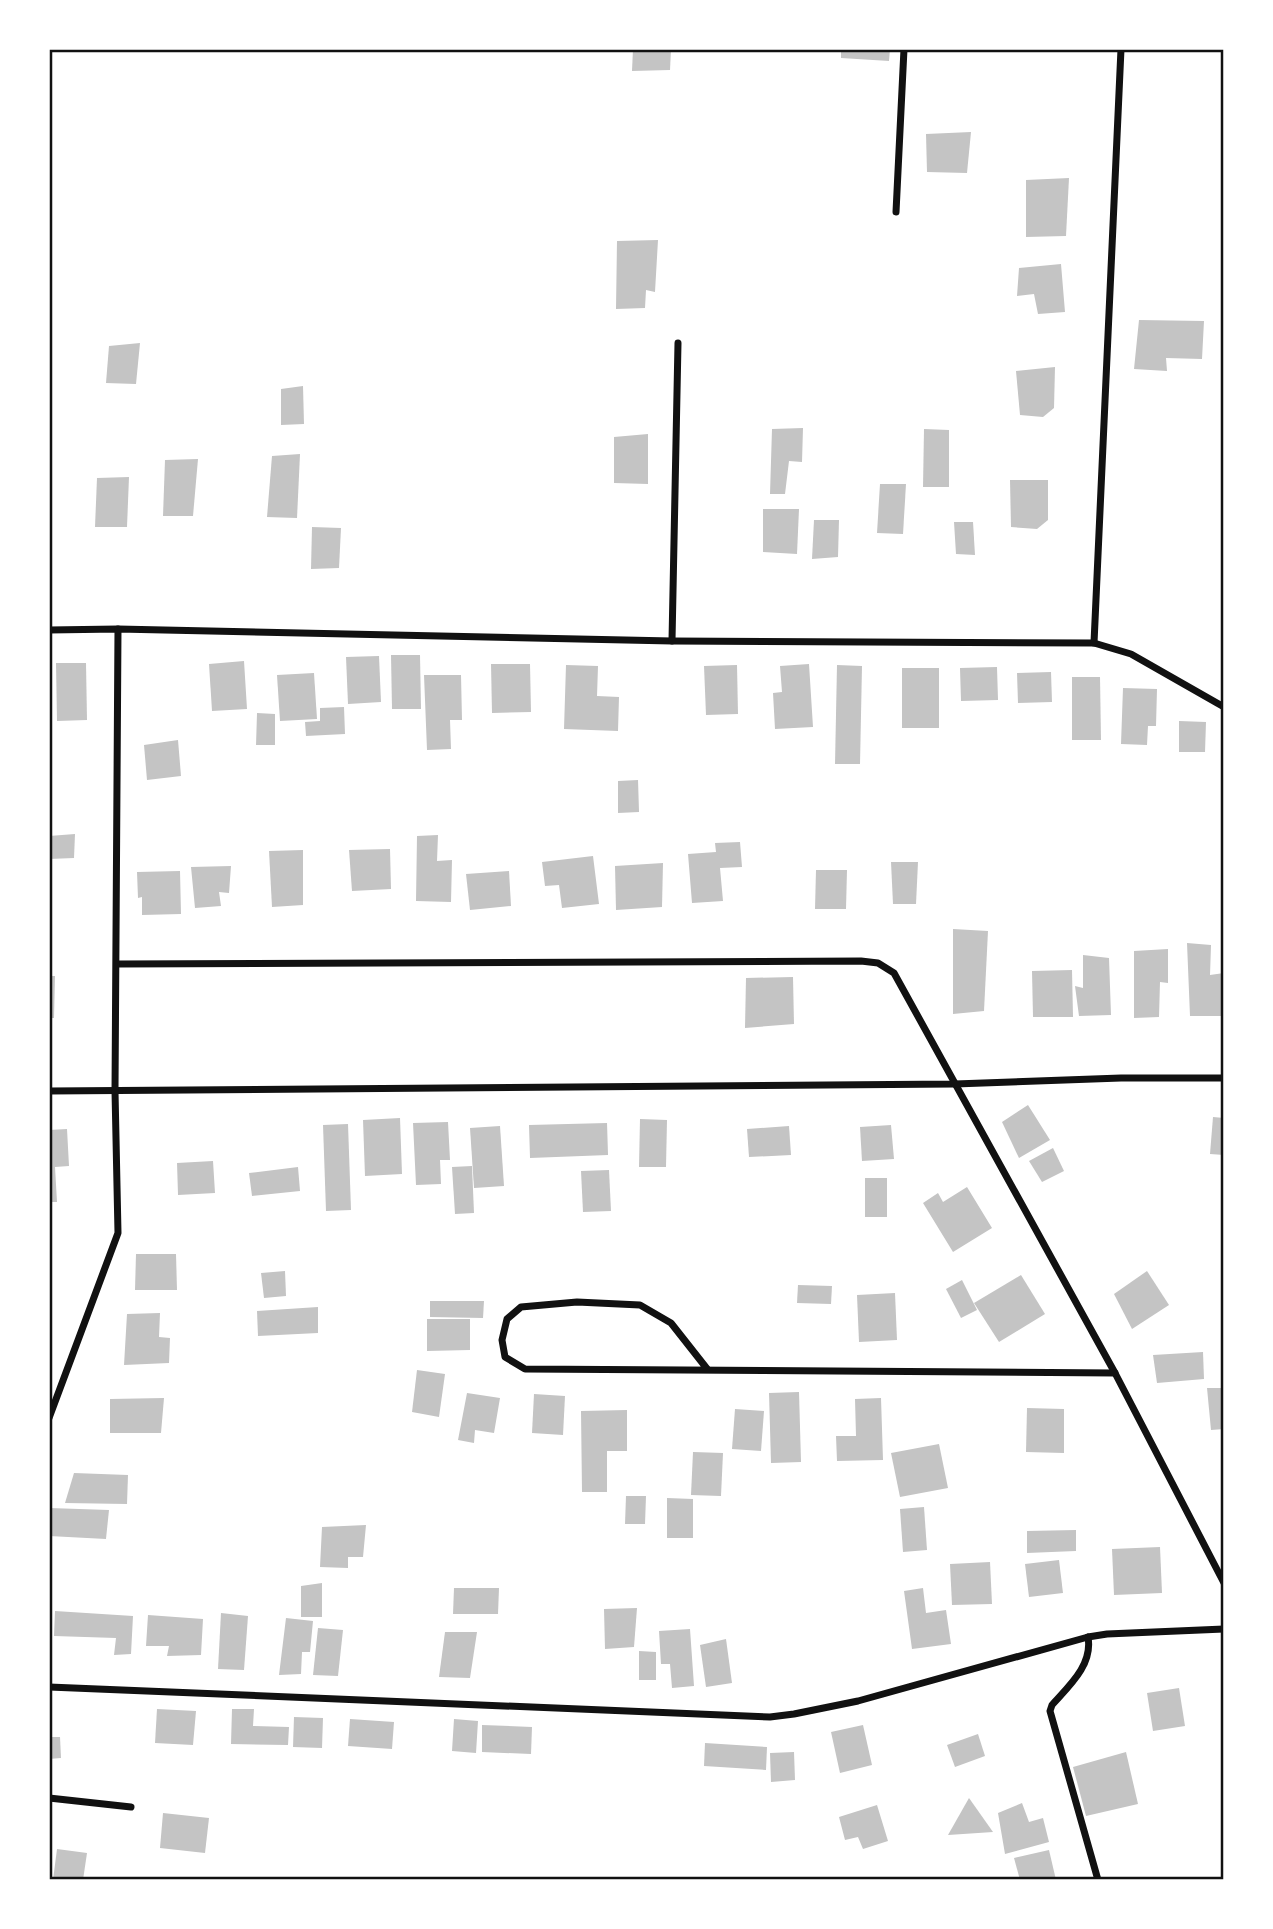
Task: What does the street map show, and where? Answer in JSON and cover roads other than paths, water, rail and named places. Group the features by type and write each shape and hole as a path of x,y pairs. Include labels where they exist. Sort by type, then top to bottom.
{"street":[{"path":"896,212 904,49"},
{"path":"1094,643 1121,49"},
{"path":"672,641 678,343"},
{"path":"49,630 118,629 672,641 1094,643 1132,654 1224,707"},
{"path":"49,1418 118,1233 118,629"},
{"path":"117,964 878,963 894,974 1115,1373 1224,1583"},
{"path":"49,1091 955,1084 1121,1078 1224,1078"},
{"path":"708,1370 671,1323 640,1305 578,1302 521,1307 507,1319 502,1340 505,1357 525,1368 708,1370 1115,1373"},
{"path":"49,1687 770,1717 858,1701 1088,1637 1224,1629"},
{"path":"1088,1637 1086,1661 1052,1705 1051,1711 1098,1880"},
{"path":"49,1798 131,1807"}]}
